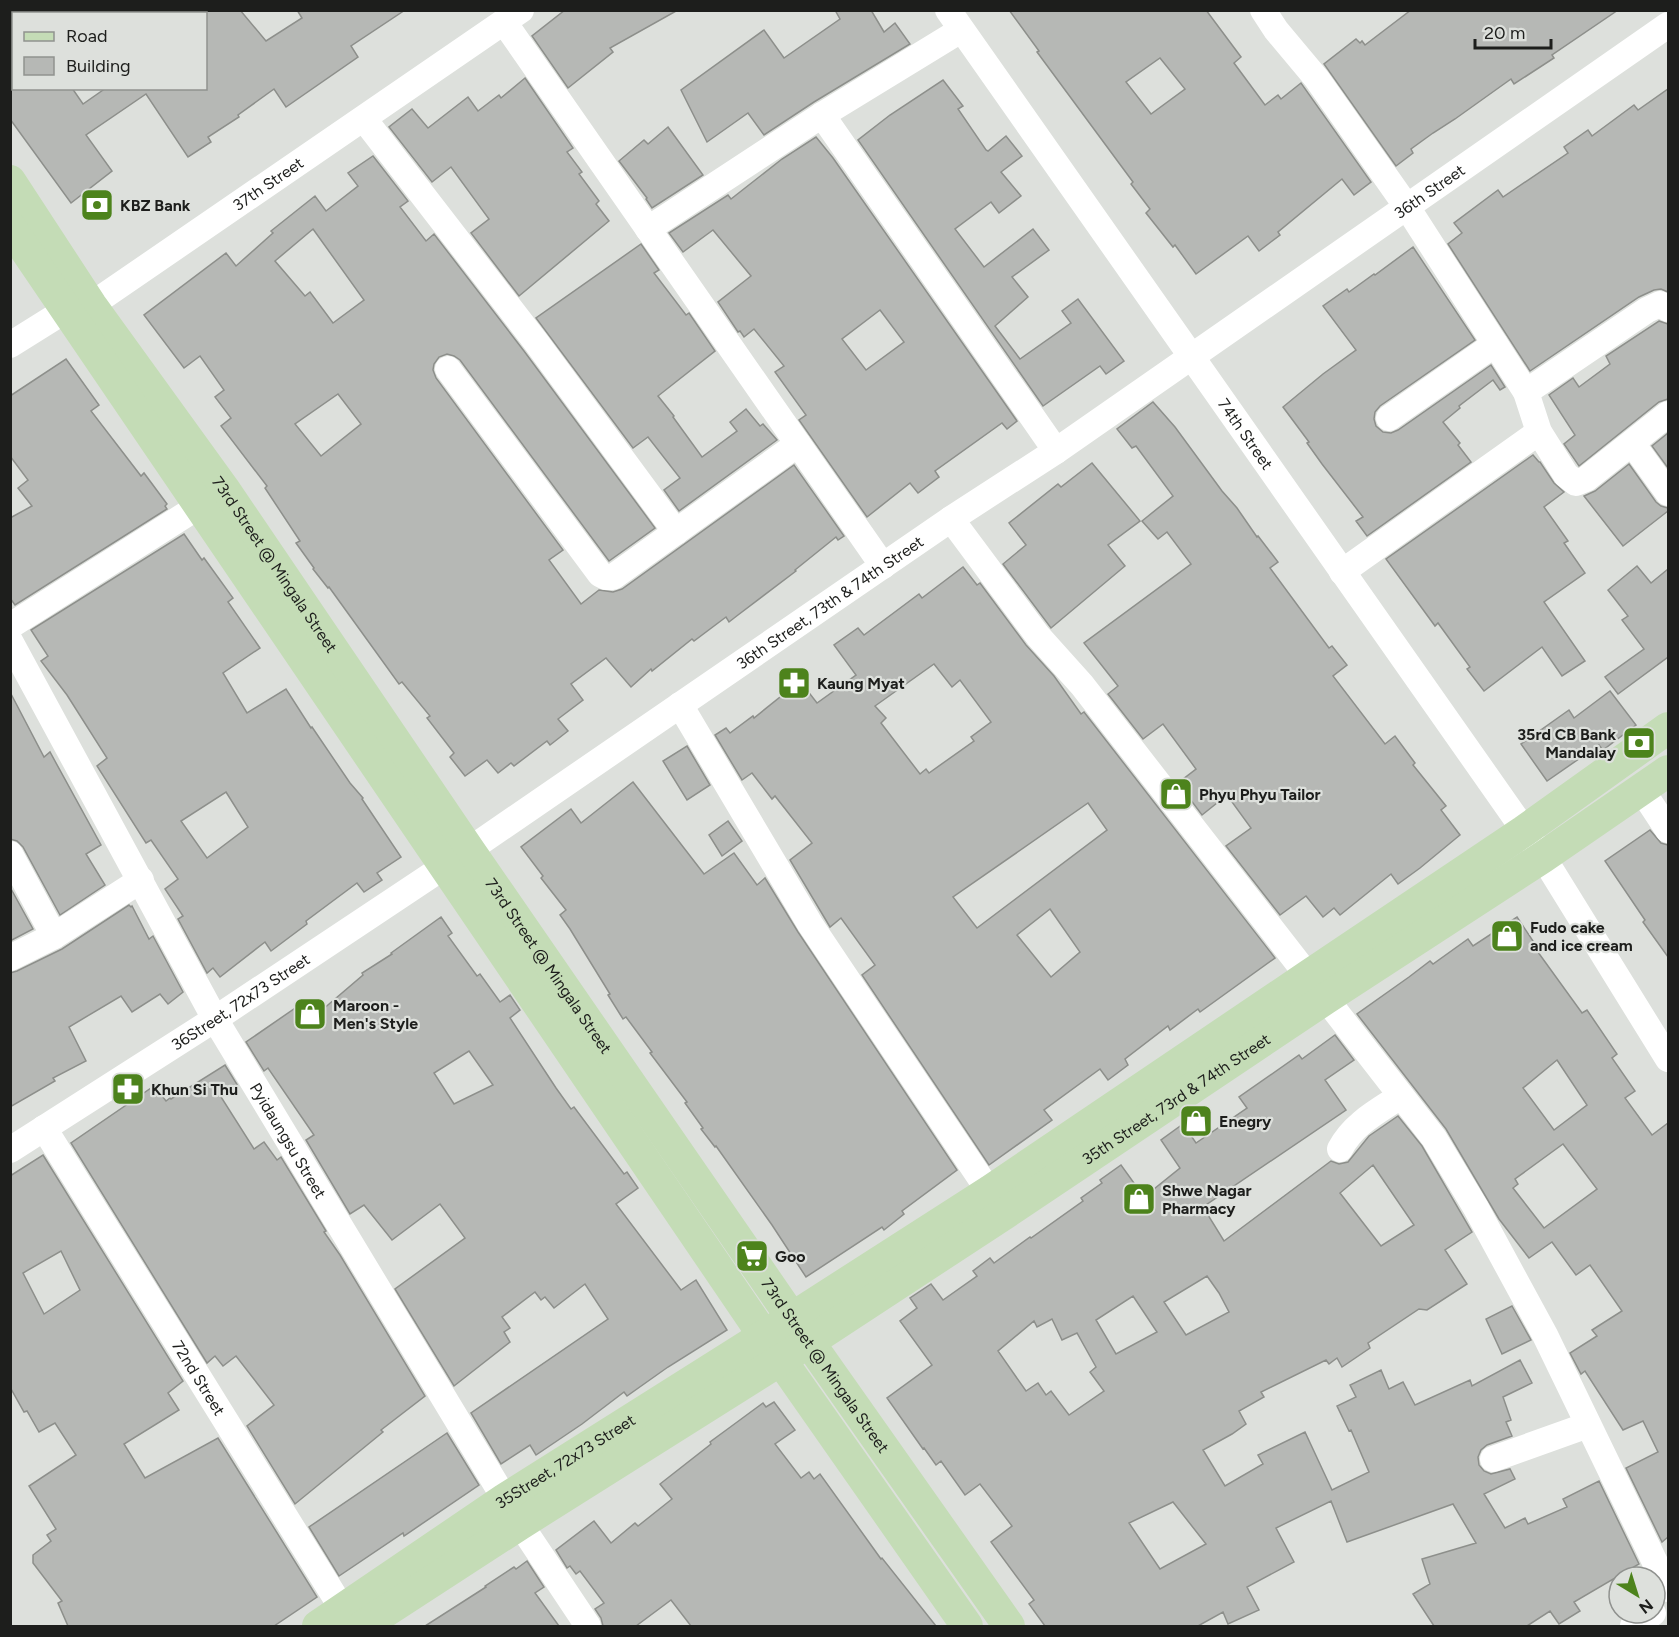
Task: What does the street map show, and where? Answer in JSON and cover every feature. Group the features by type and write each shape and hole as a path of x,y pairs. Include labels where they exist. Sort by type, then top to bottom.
{"main road":[{"path":"10,181 79,307"},
{"path":"10,227 79,307"},
{"name":"73rd Street @ Mingala Street","path":"79,307 212,497 456,858 772,1348 968,1626"},
{"name":"35th Street, 73rd & 74th Street","path":"800,1330 997,1202 1316,987 1524,831 1668,728"},
{"name":"35th Street, 73rd & 74th Street","path":"1316,987 1543,857 1668,771"},
{"name":"73rd Street @ Mingala Street","path":"456,858 800,1330 1009,1626"},
{"name":"35Street, 72x73 Street","path":"344,1622 512,1512 800,1330"}],"street":[{"path":"1263,10 1276,30 1317,79 1407,207 1526,392 1539,432 1566,475 1576,483 1586,479 1668,414"},
{"path":"512,16 648,229 883,566"},
{"name":"37th Street","path":"10,345 79,307 364,119 512,16"},
{"path":"648,229 822,115 955,20"},
{"name":"74th Street","path":"955,20 1543,857 1668,1059"},
{"name":"36th Street","path":"1190,356 1668,25"},
{"path":"822,115 1056,451"},
{"path":"364,119 536,342 676,532"},
{"path":"1526,392 1647,310 1660,304 1668,309"},
{"path":"1389,418 1495,344"},
{"name":"36th Street, 73th & 74th Street","path":"456,858 951,519 1056,451 1190,356"},
{"path":"448,369 600,574 606,577 613,577 798,444"},
{"path":"1342,572 1539,432"},
{"path":"1632,443 1668,493"},
{"path":"10,626 212,497"},
{"path":"951,519 1038,636 1082,685 1434,1138 1481,1217 1545,1335 1668,1589"},
{"name":"Pyidaungsu Street","path":"10,641 215,1019 512,1512 588,1626"},
{"path":"680,705 810,924 997,1202"},
{"path":"1641,789 1668,830"},
{"path":"10,854 54,936"},
{"name":"36Street, 72x73 Street","path":"10,1150 215,1019 456,858"},
{"path":"10,958 54,936 141,880"},
{"path":"1340,1149 1355,1127 1401,1096"},
{"name":"72nd Street","path":"44,1128 344,1622"},
{"path":"1493,1459 1588,1425"}],"building":[{"path":"206,10 240,10 266,41 302,18 297,10 405,10 351,46 358,57 286,107 274,89 238,115 239,117 208,137 211,142 188,157 146,94 86,135 112,171 71,203 10,119 10,88 12,90 73,90 83,104 103,90 207,90"},
{"path":"565,10 678,10 610,48 613,52 568,88 532,36"},
{"path":"835,10 871,10 884,32 895,23 910,44 764,135 748,113 707,142 681,90 764,30 784,58 840,19"},
{"path":"1009,10 1206,10 1241,57 1234,63 1265,105 1278,95 1281,99 1301,83 1371,182 1354,195 1342,179 1278,232 1280,235 1259,251 1248,236 1196,274 1175,245 1173,247 1146,213 1150,209 1131,184 1133,182 1037,52 1039,51","holes":["1160,58 1185,89 1151,114 1126,82"]},
{"path":"1411,10 1618,10 1552,55 1554,58 1514,84 1511,79 1433,133 1411,149 1413,153 1396,166 1324,64 1356,39 1365,45"},
{"path":"525,78 573,148 567,152 582,172 579,174 599,201 596,204 609,221 519,296 471,233 489,219 451,167 432,182 389,127 412,109 428,128 468,97 478,111 499,95 501,98"},
{"path":"943,80 963,106 958,109 986,150 988,151 1006,136 1022,156 1001,172 1021,196 999,213 991,202 955,229 984,267 1033,229 1049,250 1012,277 1028,297 995,326 1020,359 1071,323 1062,311 1078,299 1124,361 1106,374 1100,366 1043,406 858,140 890,115"},
{"path":"1668,89 1668,292 1661,289 1654,290 1639,297 1530,371 1448,244 1462,233 1454,223 1498,190 1503,197 1568,153 1564,147 1588,130 1592,136 1634,105 1638,110"},
{"path":"668,127 703,175 652,208 619,161 644,140 648,144"},
{"path":"816,137 1017,421 1007,429 1002,423 935,471 939,477 918,493 910,483 867,517 799,420 806,415 775,372 784,366 754,329 744,337 740,331 738,332 718,302 751,276 713,230 683,252 669,233 728,195 731,199 782,159","holes":["880,310 904,342 866,370 842,339"]},
{"path":"373,156 408,201 400,207 426,241 434,234 655,528 609,561 460,360 447,354 439,357 433,370 436,378 563,550 549,560 581,604 599,590 613,592 622,589 794,465 844,536 838,540 836,537 729,622 726,617 694,641 692,639 631,687 606,658 571,684 583,700 558,719 568,731 550,745 547,741 514,766 511,763 498,773 487,760 465,776 450,757 454,753 427,718 430,716 402,682 399,684 329,587 313,569 296,543 300,541 265,488 267,486 221,426 231,418 215,397 224,390 200,356 184,368 144,315 226,253 236,266 273,233 271,231 315,196 326,211 358,186 348,173","holes":["313,229 364,300 333,323 310,292 305,296 275,261","338,394 361,424 321,456 295,424"]},
{"path":"641,244 659,270 654,273 686,315 689,313 715,351 658,396 702,457 737,431 730,422 746,409 760,426 763,424 777,440 679,511 664,490 680,478 648,437 633,448 536,318"},
{"path":"1413,247 1475,340 1380,406 1375,412 1376,426 1383,432 1391,433 1398,430 1491,365 1505,387 1500,390 1493,380 1459,406 1460,408 1443,422 1460,443 1458,445 1471,462 1367,536 1356,521 1363,517 1322,464 1283,407 1356,350 1323,306 1347,289 1349,292 1375,275"},
{"path":"1659,321 1668,324 1668,399 1659,402 1579,466 1564,444 1575,435 1549,395 1573,378 1579,387 1610,364 1606,356"},
{"path":"66,359 99,405 91,411 141,476 144,473 167,504 165,506 167,509 15,605 10,598 10,518 32,506 18,488 28,480 10,456 10,396"},
{"path":"1153,402 1175,427 1278,562 1270,568 1329,648 1332,646 1347,665 1333,676 1385,744 1395,736 1415,763 1413,765 1446,806 1441,810 1460,835 1398,884 1391,874 1340,915 1334,908 1323,917 1306,896 1280,915 1226,846 1251,828 1227,795 1202,815 1178,783 1196,769 1163,724 1143,739 1108,694 1118,686 1084,643 1191,564 1167,532 1158,539 1142,521 1173,496 1136,446 1132,448 1117,429"},
{"path":"1668,433 1668,468 1652,446"},
{"path":"1533,455 1554,483 1564,492 1544,507 1568,541 1564,543 1585,573 1544,602 1585,661 1562,676 1542,647 1484,691 1467,669 1470,667 1438,623 1435,626 1386,559"},
{"path":"1092,463 1140,521 1108,545 1125,566 1051,628 1003,564 1026,545 1009,523 1058,484 1061,487"},
{"path":"1629,464 1656,502 1668,508 1668,511 1623,546 1584,496 1595,491"},
{"path":"184,534 233,598 228,602 260,648 223,673 247,713 286,689 311,728 363,798 401,857 377,873 382,880 364,892 357,883 306,921 307,924 271,951 265,942 220,977 213,968 207,973 178,919 183,916 165,889 178,879 151,840 146,843 97,766 107,758 67,695 41,661 48,656 31,630","holes":["226,792 248,827 207,858 181,821"]},
{"path":"1637,566 1651,583 1668,569 1668,657 1618,694 1605,677 1644,649 1622,620 1628,616 1608,590"},
{"path":"963,567 977,585 980,583 1026,645 1054,676 1081,714 1084,712 1275,958 1200,1012 1198,1009 1170,1030 1168,1026 1125,1059 1128,1065 1108,1080 1100,1069 1044,1110 1052,1120 989,1165 862,975 875,965 841,918 830,927 790,860 812,843 775,796 772,799 752,773 742,780 715,735 726,728 730,733 753,716 754,718 800,681 817,703 856,675 834,645 858,628 864,635 919,594 922,598","holes":["934,664 952,687 960,680 991,722 971,737 974,741 929,773 926,769 920,774 881,723 886,718 875,706","1088,803 1107,830 977,928 953,897","1050,909 1080,952 1051,977 1017,935"]},
{"path":"1610,691 1636,725 1603,750 1599,745 1547,781 1521,744 1569,710 1574,718"},
{"path":"10,692 44,757 50,752 101,845 86,854 105,885 60,915 23,847 17,841 10,839"},
{"path":"687,746 710,785 687,800 663,761"},
{"path":"633,782 704,874 734,853 757,885 765,878 798,932 957,1170 902,1211 904,1214 884,1230 882,1227 806,1277 716,1146 701,1129 703,1128 685,1103 687,1102 650,1053 652,1052 626,1017 623,1019 608,995 610,994 560,915 566,910 521,847 571,809 581,823"},
{"path":"728,821 742,841 722,856 709,835"},
{"path":"1650,830 1661,843 1668,845 1668,957 1605,861"},
{"path":"10,887 33,929 10,941"},
{"path":"129,905 132,906 149,939 153,936 183,992 168,1004 160,994 132,1012 121,996 69,1027 86,1061 53,1078 55,1081 10,1107 10,973 62,949"},
{"path":"441,917 452,933 448,936 477,976 480,974 500,1002 510,995 520,1010 510,1018 556,1088 571,1109 574,1107 624,1174 627,1172 638,1188 616,1204 681,1290 696,1280 727,1330 627,1396 624,1392 536,1455 530,1445 501,1464 471,1413 608,1319 585,1284 554,1308 545,1297 541,1300 535,1292 502,1317 510,1328 504,1332 510,1342 454,1386 395,1289 465,1238 440,1204 392,1240 364,1205 350,1214 306,1140 314,1135 268,1068 264,1071 246,1042 304,1002 315,1016 363,975 362,973","holes":["469,1051 493,1085 454,1104 434,1073"]},
{"path":"1517,917 1537,947 1535,948 1582,1013 1587,1010 1617,1054 1612,1058 1635,1091 1625,1098 1652,1135 1668,1123 1668,1537 1662,1542 1626,1468 1658,1452 1643,1421 1623,1430 1585,1371 1581,1374 1570,1353 1597,1336 1592,1330 1622,1311 1590,1265 1576,1275 1552,1242 1529,1258 1499,1219 1446,1129 1357,1014 1430,961 1433,964 1468,939 1473,946","holes":["1557,1060 1587,1105 1554,1130 1523,1088","1563,1144 1597,1189 1544,1228 1513,1188 1518,1184 1515,1179"]},
{"path":"1335,1035 1354,1060 1325,1080 1346,1110 1203,1207 1224,1241 1331,1161 1339,1164 1348,1162 1369,1136 1398,1116 1422,1146 1472,1232 1445,1250 1467,1284 1427,1310 1419,1309 1368,1343 1370,1348 1342,1367 1337,1358 1329,1364 1326,1360 1261,1392 1264,1397 1239,1411 1246,1424 1203,1450 1225,1486 1263,1464 1258,1455 1305,1432 1332,1490 1369,1472 1351,1430 1349,1431 1337,1406 1356,1397 1350,1385 1381,1370 1389,1389 1403,1382 1415,1405 1470,1380 1472,1386 1520,1360 1532,1383 1503,1397 1511,1420 1506,1422 1512,1436 1487,1445 1478,1457 1479,1465 1484,1471 1491,1474 1510,1469 1515,1479 1484,1494 1505,1528 1525,1518 1528,1524 1567,1507 1563,1499 1599,1481 1639,1564 1607,1565 1607,1583 1574,1602 1580,1611 1559,1624 1550,1611 1527,1626 1434,1626 1413,1594 1430,1584 1422,1559 1476,1543 1453,1504 1347,1542 1331,1501 1276,1528 1294,1562 1247,1587 1259,1610 1228,1624 1223,1612 1198,1626 1045,1626 1029,1604 1034,1600 991,1542 1012,1526 980,1484 965,1495 941,1461 936,1465 923,1449 887,1398 932,1365 900,1321 917,1308 910,1298 931,1284 943,1300 977,1276 973,1271 990,1258 994,1263 1083,1201 1081,1198 1102,1183 1100,1180 1121,1165 1144,1197 1180,1168 1161,1140 1183,1124 1196,1143 1247,1108 1239,1097 1299,1055 1302,1059","holes":["1373,1165 1414,1225 1381,1246 1340,1193","1207,1276 1229,1312 1186,1335 1164,1302","1133,1296 1157,1332 1116,1354 1096,1320","1052,1319 1062,1340 1077,1333 1096,1367 1090,1372 1104,1391 1069,1415 1051,1391 1046,1395 1038,1383 1026,1391 998,1351 1034,1321 1037,1327","1173,1502 1206,1544 1160,1569 1129,1523"]},
{"path":"225,1065 238,1086 221,1097 254,1149 264,1142 277,1160 281,1157 326,1231 324,1232 425,1396 381,1430 383,1432 295,1504 247,1426 274,1405 236,1356 223,1366 215,1356 207,1363 71,1143 154,1086 166,1101"},
{"path":"43,1155 183,1381 168,1393 179,1410 124,1444 145,1478 218,1438 317,1597 274,1626 68,1626 58,1603 62,1601 33,1563 33,1555 51,1541 47,1535 56,1529 29,1486 76,1455 55,1423 39,1432 10,1387 10,1176","holes":["61,1251 80,1290 44,1314 23,1273"]},
{"path":"1512,1306 1531,1340 1502,1354 1486,1319"},
{"path":"774,1402 795,1430 775,1444 801,1478 809,1472 814,1479 820,1474 881,1559 936,1626 691,1626 671,1600 636,1626 603,1626 595,1609 604,1603 580,1571 576,1574 570,1566 567,1568 556,1550 594,1521 611,1543 635,1523 638,1526 672,1499 660,1484 711,1444 710,1442 763,1403 766,1407"},
{"path":"447,1433 479,1485 404,1536 403,1533 339,1576 309,1527"},
{"path":"527,1561 544,1587 535,1593 559,1626 425,1626 514,1567 516,1569"}],"place":[{"name":"KBZ Bank","path":"97,205"},
{"name":"Kaung Myat","path":"794,683"},
{"name":"35rd CB Bank Mandalay","path":"1639,743"},
{"name":"Phyu Phyu Tailor","path":"1176,794"},
{"name":"Fudo cake and ice cream","path":"1507,936"},
{"name":"Maroon - Men's Style","path":"310,1014"},
{"name":"Khun Si Thu","path":"128,1089"},
{"name":"Enegry","path":"1196,1121"},
{"name":"Shwe Nagar Pharmacy","path":"1139,1199"},
{"name":"Goo","path":"752,1256"}]}
